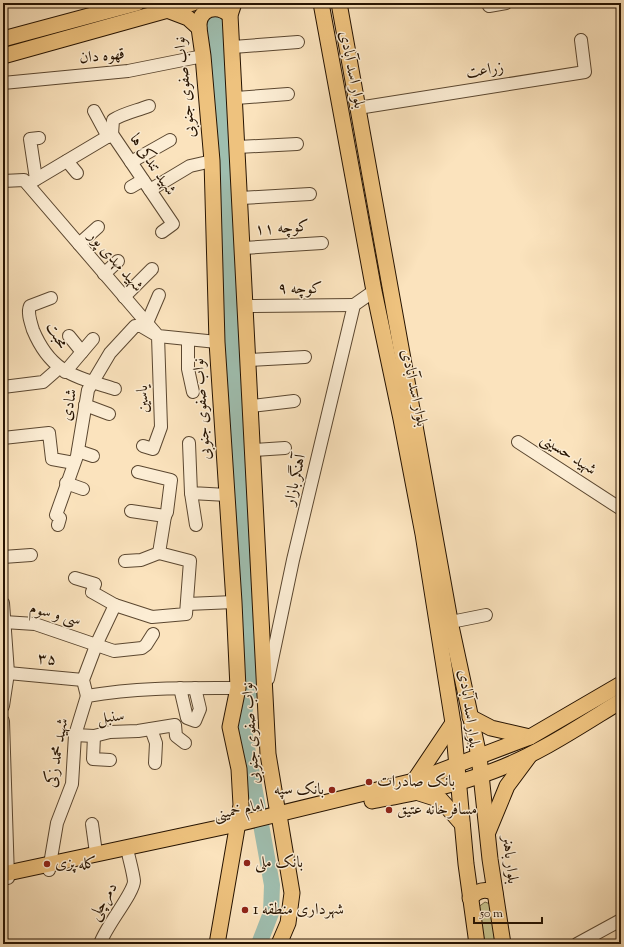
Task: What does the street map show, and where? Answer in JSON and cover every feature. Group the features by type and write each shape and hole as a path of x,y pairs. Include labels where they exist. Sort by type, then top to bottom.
{"main road":[{"path":"3,39 137,3"},
{"path":"3,56 193,3"},
{"name":"بلوار اسد آبادی","path":"339,3 451,622 479,756"},
{"name":"بلوار اسد آبادی","path":"320,5 374,291 402,419 423,534 453,723 458,782"},
{"path":"198,28 198,21 202,14 209,9 232,9"},
{"name":"نواب صفوی جنوبی","path":"232,9 254,450 260,476 268,754 276,818 292,893 288,923 279,944"},
{"name":"نواب صفوی جنوبی","path":"167,10 188,18 198,28 203,56 212,161 217,342 234,602 238,688 230,728 239,769 241,805 240,826 217,944"},
{"path":"58,25 53,30 53,34 56,37 63,39"},
{"path":"33,32 41,35 42,41 40,46"},
{"path":"363,232 379,229"},
{"path":"583,716 621,684"},
{"path":"583,716 621,701"},
{"name":"امام خمینی","path":"415,787 457,764 583,716"},
{"name":"امام خمینی","path":"5,876 415,787 458,782 482,775 530,755 583,716"},
{"path":"470,717 492,728 530,737"},
{"path":"453,723 415,787 427,795 441,800 462,824"},
{"path":"487,832 507,786 530,755"},
{"name":"بلوار باهنر","path":"479,756 487,832 503,944"},
{"path":"458,782 470,898 477,944"},
{"name":"امام خمینی","path":"49,867 96,853 127,850"},
{"path":"470,898 482,890 489,890 495,893"}],"street":[{"path":"490,3 489,6 506,3"},
{"name":"زراعت","path":"358,108 585,72 581,40"},
{"path":"233,46 298,42"},
{"name":"قهوه دان","path":"3,83 128,71 203,56"},
{"path":"236,98 288,94"},
{"path":"110,136 112,120 126,113 149,106"},
{"path":"94,111 110,136"},
{"name":"شهید تندکی ها","path":"32,182 110,136 131,162 173,224 162,232"},
{"path":"3,181 24,180 32,182 30,139 39,138"},
{"path":"131,162 170,140"},
{"path":"238,147 297,144"},
{"path":"67,161 77,173"},
{"path":"131,187 147,185 190,166 212,161"},
{"name":"شهید مهدی پور","path":"32,182 79,244 158,336"},
{"path":"241,198 310,194"},
{"path":"79,244 98,227"},
{"name":"کوچه ۱۱","path":"244,248 322,243"},
{"path":"104,274 118,261"},
{"path":"124,297 152,268"},
{"path":"354,305 374,291"},
{"path":"147,323 159,295"},
{"name":"محبت","path":"51,298 30,306 28,310 31,324 44,352 62,370 115,390"},
{"name":"کوچه ۹","path":"246,306 354,305"},
{"name":"آهنگر بازار","path":"266,687 293,560 354,305"},
{"name":"شادی","path":"58,525 60,518 56,515 76,457 88,390 91,382 110,353 135,326 141,326 158,336"},
{"path":"69,336 82,352"},
{"path":"158,336 217,342"},
{"name":"یاسین","path":"143,446 153,449 161,427 158,336"},
{"path":"3,387 43,382 62,370 82,352 93,339"},
{"path":"188,340 188,369 193,392"},
{"path":"249,360 305,357"},
{"path":"252,406 294,401"},
{"path":"85,405 109,414"},
{"path":"3,438 49,433 52,459 93,456"},
{"name":"شهید حسینی","path":"518,442 621,509"},
{"path":"189,443 191,493 196,525"},
{"path":"254,450 285,448"},
{"path":"138,472 171,480 167,512 164,516 159,553"},
{"path":"66,483 83,489"},
{"path":"191,493 227,494"},
{"path":"131,511 164,516"},
{"path":"75,578 95,584 92,592 115,605 152,617 186,614 190,561 159,553 141,560 126,561"},
{"path":"3,557 31,555"},
{"path":"3,602 8,673 3,706"},
{"path":"186,604 234,602"},
{"path":"115,605 97,643 83,680 87,696 123,690 238,688"},
{"path":"451,622 486,615"},
{"name":"سی و سوم","path":"4,622 35,624 97,643 114,650 136,649 146,645 153,634"},
{"name":"۳۵","path":"8,673 83,680"},
{"path":"180,688 187,718 195,721 200,709 195,688"},
{"name":"شهید محمد زکی","path":"49,867 57,823 72,784 75,735 87,696"},
{"path":"3,721 5,876"},
{"name":"سنبل","path":"75,735 94,736 110,732 150,729 175,725 176,736 185,744"},
{"path":"150,729 156,743 155,763"},
{"path":"94,736 93,760 110,760"},
{"path":"92,824 96,853"},
{"name":"دمرچلی","path":"100,944 103,935 131,890 134,882 127,850"},
{"path":"577,944 621,920"}],"shaded area":[{"path":"485,902 493,905 504,944 478,944 477,908"}],"waterway":[{"path":"214,15 251,687 242,720 272,885 271,913 259,944"}],"place":[{"name":"بانک صادرات","path":"369,782"},
{"name":"بانک سپه","path":"332,790"},
{"name":"مسافرخانه عتیق","path":"389,810"},
{"name":"بانک ملی","path":"247,863"},
{"name":"کله پزی","path":"47,864"},
{"name":"شهرداری منطقه 1","path":"245,910"}]}
